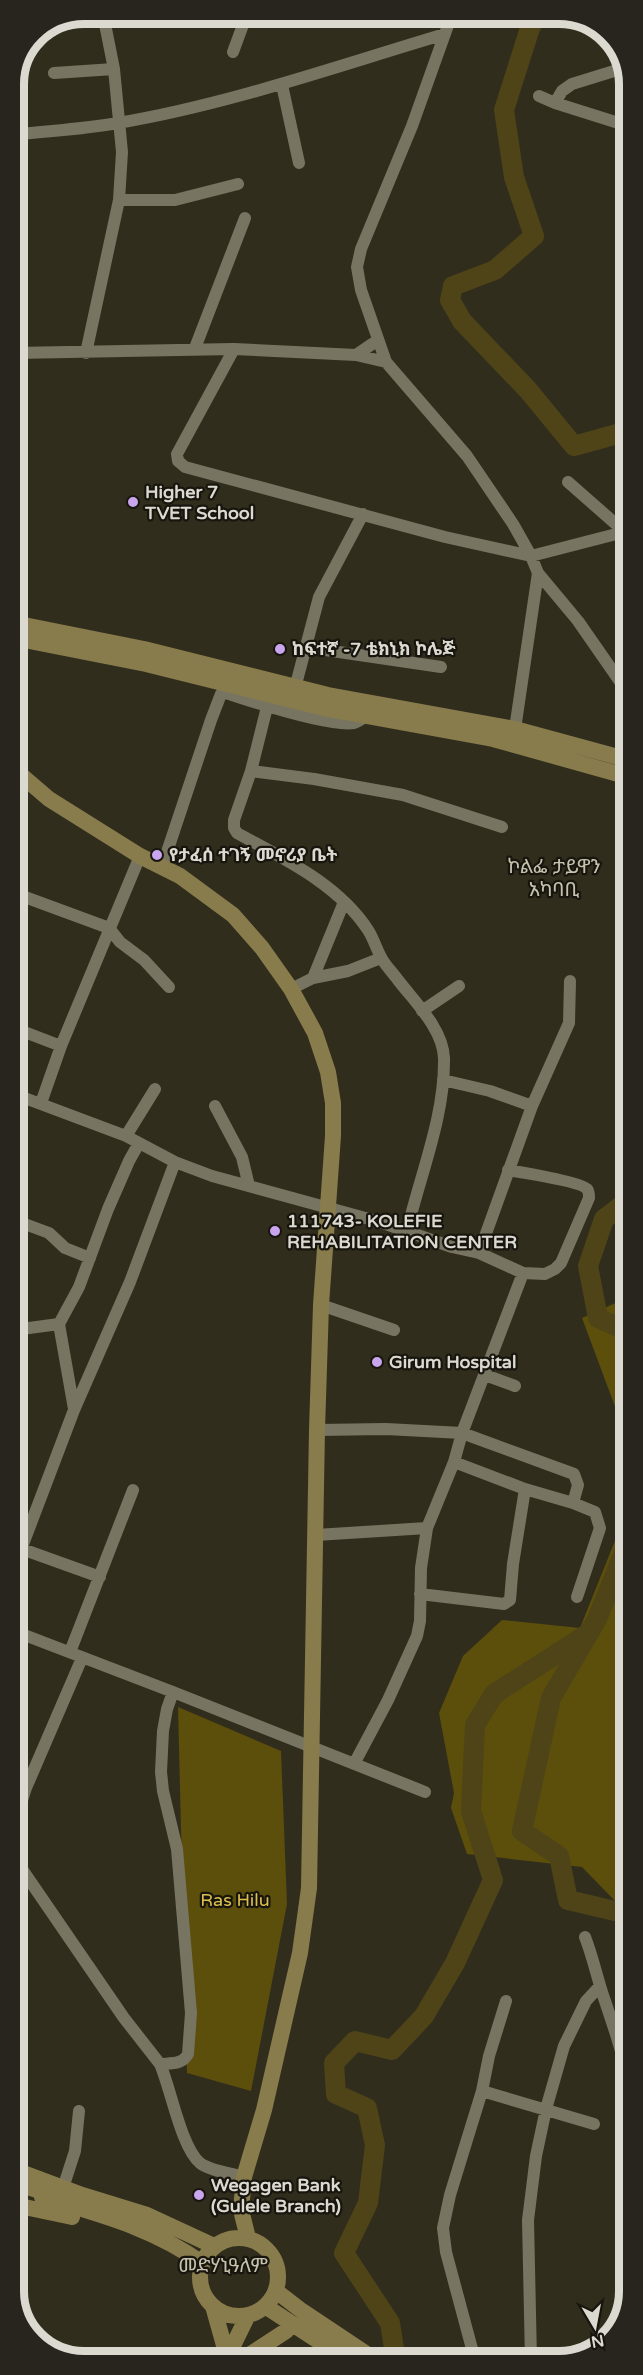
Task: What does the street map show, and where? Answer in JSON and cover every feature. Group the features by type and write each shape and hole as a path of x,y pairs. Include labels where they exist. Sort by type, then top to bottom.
{"main road":[{"path":"24,625 144,649 265,694 295,688 515,729 619,758"},
{"path":"24,640 146,664 265,694 366,716 493,739 619,774"},
{"path":"24,778 49,799 140,856 180,876 233,915 262,948 291,989 315,1033 331,1085 333,1136 321,1305 317,1430 309,1888 306,1923 264,2110 244,2177 241,2210 248,2238"},
{"path":"24,2173 147,2215 206,2260"},
{"path":"24,2186 115,2212 165,2232 206,2260"},
{"path":"24,2192 141,2228 206,2260"},
{"path":"24,2207 77,2218 127,2233 170,2252 206,2260"},
{"path":"236,2351 263,2305 278,2280 274,2258 267,2249 248,2238 236,2237 206,2260 204,2295 213,2306 223,2313 235,2316 263,2305 310,2317 362,2351"},
{"path":"263,2305 286,2331 315,2351"},
{"path":"263,2305 341,2351"},
{"path":"263,2305 334,2351"},
{"path":"213,2306 228,2351"},
{"path":"247,2351 286,2331"}],"street":[{"path":"86,353 118,200 122,152 114,69 105,24"},
{"path":"233,52 243,24"},
{"path":"447,24 412,126 393,168 358,259 361,290 386,362 467,456 513,524 538,573 578,621 619,680"},
{"path":"24,134 118,123 282,85 445,34"},
{"path":"54,73 114,69"},
{"path":"555,103 562,91 572,84 617,70"},
{"path":"282,85 299,162"},
{"path":"539,96 619,123"},
{"path":"118,200 175,200 238,184"},
{"path":"195,348 245,218"},
{"path":"356,356 378,340"},
{"path":"24,353 86,353 195,348 356,356 386,362"},
{"path":"234,349 178,451 178,461 185,467 465,542 531,556 619,534"},
{"path":"568,482 619,525"},
{"path":"295,688 319,597 363,514"},
{"path":"515,729 538,573"},
{"path":"305,647 441,667"},
{"path":"162,867 220,696 226,693 265,694 251,771 234,820 235,831 312,876 344,902 368,929 381,958 422,1011 442,1045 443,1080 430,1145 407,1231"},
{"path":"251,771 314,779 403,795 502,827"},
{"path":"40,1103 108,928 140,856"},
{"path":"24,897 108,928 120,942 144,960 169,987"},
{"path":"314,978 344,902"},
{"path":"291,989 314,978 348,971 381,958"},
{"path":"479,1253 532,1106 569,1023 570,981"},
{"path":"422,1011 459,986"},
{"path":"24,1032 61,1046"},
{"path":"443,1080 490,1091 532,1106"},
{"path":"126,1136 155,1089"},
{"path":"24,1097 126,1136 175,1162 212,1176 479,1253 523,1273 545,1274 561,1263 590,1198 589,1194 585,1186 508,1170"},
{"path":"215,1106 242,1157 249,1186"},
{"path":"74,1410 59,1324 79,1287 108,1209 139,1143"},
{"path":"24,1544 74,1410 130,1282 175,1162"},
{"path":"24,1223 49,1233 65,1248 90,1258"},
{"path":"354,1764 388,1700 417,1636 420,1621 421,1568 427,1528 454,1462 462,1432 523,1273"},
{"path":"321,1305 394,1330"},
{"path":"24,1329 59,1324"},
{"path":"485,1375 515,1386"},
{"path":"317,1430 386,1429 462,1432 574,1474 578,1481 573,1503"},
{"path":"454,1462 595,1512 600,1528 578,1597"},
{"path":"420,1594 504,1604 510,1600 513,1564 525,1489"},
{"path":"70,1652 133,1490"},
{"path":"316,1535 427,1528"},
{"path":"24,1550 100,1577"},
{"path":"24,1634 425,1792"},
{"path":"24,1796 82,1658"},
{"path":"160,2064 181,2062 185,2059 188,2054 191,2013 177,1849 163,1791 161,1772 163,1731 173,1692"},
{"path":"24,1872 124,2018 160,2064 192,2154 201,2164 244,2177"},
{"path":"585,1937 619,2044"},
{"path":"531,2351 528,2220 536,2156 546,2109 568,2035 586,2001 600,1986"},
{"path":"473,2351 446,2252 443,2228 450,2195 482,2091 489,2056 506,2001"},
{"path":"482,2091 594,2124"},
{"path":"63,2188 75,2151 79,2110"}],"green space":[{"path":"619,1301 619,1417 582,1318"},
{"path":"619,1531 619,1902 617,1903 582,1867 467,1854 451,1808 454,1793 439,1713 463,1656 502,1620 580,1628"},
{"name":"Ras Hilu","path":"178,1707 281,1751 287,1904 251,2091 187,2073"}],"waterway":[{"path":"532,24 504,110 514,177 534,236 495,270 453,286 450,300 462,321 528,390 574,446 619,434"},
{"path":"619,1208 604,1219 588,1266 598,1318 619,1327"},
{"path":"619,1565 597,1619 551,1698 522,1831 559,1856 568,1900 615,1911 619,1910"},
{"path":"394,2351 390,2323 344,2253 368,2203 375,2145 367,2108 336,2094 334,2063 355,2041 392,2050 424,2016 455,1963 493,1880 471,1811 475,1725 494,1694 589,1633"}],"place":[{"name":"Higher 7 TVET School","path":"133,502"},
{"name":"ከፍተኛ -7 ቴክኒክ ኮሌጅ","path":"280,649"},
{"name":"የታፈሰ ተገኝ መኖሪያ ቤት","path":"157,855"},
{"name":"111743- KOLEFIE REHABILITATION CENTER","path":"275,1231"},
{"name":"Girum Hospital","path":"377,1362"},
{"name":"Wegagen Bank (Gulele Branch)","path":"199,2195"}],"district":[{"name":"ኮልፌ ታይዋን አካባቢ","path":"554,878"},
{"name":"መድሃኒዓለም","path":"223,2266"}]}
